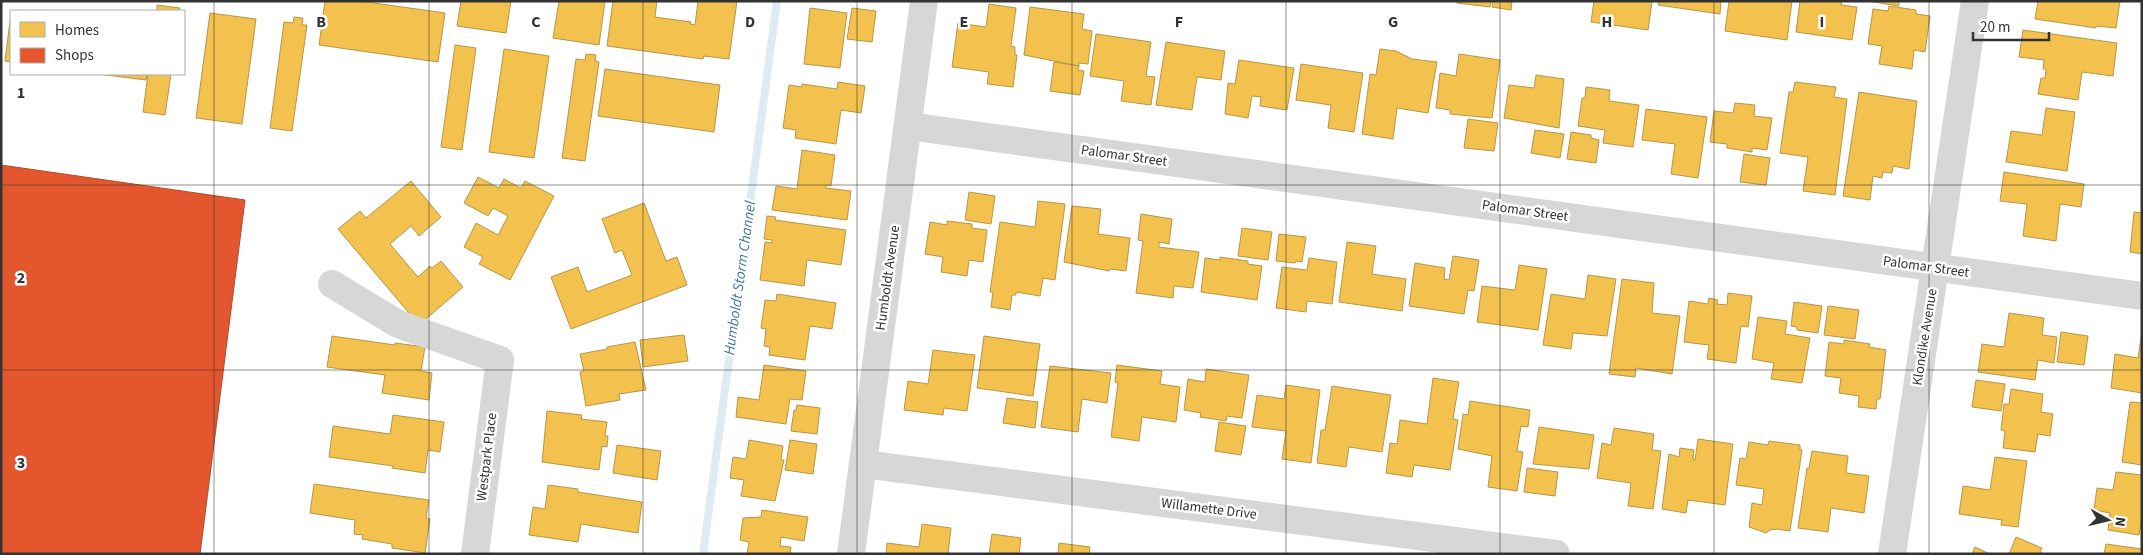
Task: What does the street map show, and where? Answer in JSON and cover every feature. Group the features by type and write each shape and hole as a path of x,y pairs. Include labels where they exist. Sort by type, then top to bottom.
{"street":[{"name":"Humboldt Avenue","path":"851,554 924,1"},
{"name":"Klondike Avenue","path":"1892,554 1975,1"},
{"name":"Palomar Street","path":"908,126 2142,296"},
{"name":"Westpark Place","path":"332,284 398,324 500,360 475,554"},
{"name":"Willamette Drive","path":"863,464 1556,554"}],"building: Homes":[{"path":"325,1 360,1 445,13 438,62 319,45"},
{"path":"461,1 511,1 506,33 457,26"},
{"path":"559,1 605,1 599,45 553,38"},
{"path":"613,1 657,1 655,17 691,22 690,24 695,25 698,1 737,1 729,59 704,56 703,59 607,46"},
{"path":"1457,1 1491,1 1490,7 1457,3"},
{"path":"1493,1 1512,1 1511,10 1492,7"},
{"path":"1594,1 1652,1 1648,30 1591,22"},
{"path":"1659,1 1721,1 1720,14 1658,5"},
{"path":"1729,1 1792,1 1787,40 1725,31"},
{"path":"1800,1 1842,1 1841,5 1857,7 1852,40 1796,32"},
{"path":"1867,1 1899,1 1899,6"},
{"path":"2038,1 2120,1 2116,28 2096,26 2096,28 2035,19"},
{"path":"989,4 1016,8 1011,46 1015,47 1015,55 1017,55 1013,87 987,84 989,72 952,67 958,23 986,27"},
{"path":"157,5 180,8 179,10 157,10"},
{"path":"1889,6 1916,10 1916,14 1930,16 1925,52 1914,50 1912,69 1879,64 1882,46 1868,44 1873,9 1888,11"},
{"path":"1030,7 1084,14 1082,29 1092,31 1088,64 1079,63 1079,66 1024,55"},
{"path":"810,8 847,13 840,68 804,64"},
{"path":"852,8 876,11 872,42 847,39"},
{"path":"210,13 256,19 242,124 196,118"},
{"path":"294,17 303,18 302,25 307,25 292,131 270,128 284,22 293,23"},
{"path":"10,21 10,62 5,61"},
{"path":"2023,30 2117,43 2113,76 2082,72 2078,100 2038,94 2041,78 2045,78 2044,60 2019,57"},
{"path":"1096,34 1151,42 1146,76 1155,77 1151,105 1121,101 1124,81 1090,76"},
{"path":"1166,42 1225,51 1221,80 1197,77 1192,110 1156,105"},
{"path":"455,45 476,48 462,150 441,147"},
{"path":"504,49 549,56 534,158 489,152"},
{"path":"1380,49 1396,51 1412,59 1437,62 1428,113 1397,108 1393,139 1362,134 1370,74 1376,75"},
{"path":"586,54 596,55 595,61 599,62 585,161 562,158 576,59 585,60"},
{"path":"1459,54 1500,60 1492,118 1450,114 1450,110 1436,108 1440,73 1456,76"},
{"path":"1239,60 1294,68 1287,110 1260,106 1261,97 1252,96 1248,118 1225,114 1228,83 1235,84"},
{"path":"1054,62 1079,66 1078,70 1084,71 1080,95 1050,91"},
{"path":"1301,64 1363,73 1354,132 1328,128 1331,105 1296,100"},
{"path":"605,69 720,85 714,132 598,116"},
{"path":"106,75 147,75 146,80"},
{"path":"148,75 171,75 165,115 143,112"},
{"path":"1536,75 1564,79 1559,128 1504,118 1509,85 1534,88"},
{"path":"838,82 865,86 861,113 841,110 836,144 795,138 796,130 783,128 789,85 802,87 802,84 837,89"},
{"path":"1795,82 1836,87 1834,97 1847,99 1835,195 1803,191 1808,157 1780,153 1789,92 1793,92"},
{"path":"1586,87 1610,90 1609,101 1639,105 1633,147 1603,143 1605,130 1578,126 1582,98 1585,98"},
{"path":"1859,92 1917,101 1909,169 1893,166 1892,173 1883,172 1882,178 1873,176 1870,200 1843,196"},
{"path":"1735,103 1755,105 1754,116 1772,118 1767,150 1752,148 1752,152 1727,148 1727,144 1710,142 1714,111 1733,113"},
{"path":"2046,108 2075,112 2067,171 2006,162 2011,131 2042,135"},
{"path":"1646,109 1707,117 1698,178 1671,174 1675,144 1642,140"},
{"path":"1468,119 1498,123 1494,151 1464,148"},
{"path":"1535,130 1564,134 1560,158 1531,153"},
{"path":"1571,132 1591,135 1591,138 1599,140 1596,163 1567,159"},
{"path":"802,150 835,155 831,186 826,185 826,188 851,191 847,220 772,210 776,186 797,189"},
{"path":"1744,154 1770,158 1766,185 1740,182"},
{"path":"2004,172 2084,184 2081,207 2060,204 2056,241 2023,236 2027,204 2000,201"},
{"path":"478,177 499,188 504,179 521,188 525,181 554,196 510,280 479,264 483,257 464,247 476,223 498,235 508,216 493,208 488,216 464,203"},
{"path":"411,181 441,217 419,236 411,226 390,244 418,277 430,266 432,268 441,261 463,287 419,325 338,229 360,211 366,218"},
{"path":"969,192 995,196 991,224 965,220"},
{"path":"1038,201 1065,204 1055,280 1043,278 1040,296 1016,292 1016,295 1012,295 1010,310 991,307 993,292 990,292 1000,222 1035,227"},
{"path":"644,203 666,261 677,257 687,285 571,329 551,277 578,267 587,292 632,275 622,250 615,253 602,219"},
{"path":"1072,206 1101,209 1098,234 1130,238 1126,271 1110,269 1109,271 1064,262"},
{"path":"2134,212 2142,213 2142,254 2130,252"},
{"path":"1141,214 1172,219 1169,244 1159,242 1159,247 1199,252 1193,288 1174,286 1173,298 1136,293 1143,241 1138,240"},
{"path":"767,216 776,217 775,220 846,230 841,265 807,260 804,286 760,280 765,242 772,243 772,240 764,239"},
{"path":"947,221 972,224 972,228 987,230 983,262 969,260 967,276 941,272 943,257 925,254 930,222 947,225"},
{"path":"1242,228 1272,232 1268,260 1238,256"},
{"path":"1279,234 1306,237 1302,262 1276,261"},
{"path":"1347,242 1376,246 1372,274 1406,279 1402,311 1339,302"},
{"path":"1453,256 1479,260 1474,291 1468,290 1464,314 1409,306 1415,263 1445,268 1444,279 1449,280"},
{"path":"1220,257 1248,261 1248,264 1262,266 1257,300 1201,292 1205,258 1220,260"},
{"path":"1309,258 1337,262 1332,304 1307,301 1306,312 1276,308 1282,267 1307,270"},
{"path":"1519,265 1547,269 1538,330 1477,322 1482,286 1515,290"},
{"path":"1588,275 1616,279 1607,336 1573,333 1571,349 1543,345 1551,294 1585,299"},
{"path":"1622,279 1654,283 1652,313 1680,316 1672,374 1636,368 1635,377 1609,374"},
{"path":"1728,293 1752,296 1748,327 1741,326 1736,363 1707,359 1709,345 1684,342 1689,301 1708,304 1709,298 1718,300 1717,304 1727,305"},
{"path":"777,294 836,303 832,329 810,326 805,360 769,355 770,347 764,346 766,329 761,328 765,300 776,301"},
{"path":"1794,302 1822,306 1818,333 1797,330 1797,327 1791,326"},
{"path":"1828,306 1859,310 1855,339 1824,335"},
{"path":"2009,313 2044,318 2042,335 2057,337 2054,363 2038,360 2035,380 1978,372 1982,344 2004,347"},
{"path":"1758,317 1787,321 1785,334 1810,338 1802,383 1771,379 1774,363 1752,359"},
{"path":"2061,332 2088,336 2084,365 2057,362"},
{"path":"2142,332 2142,393 2111,388 2115,354 2138,358"},
{"path":"684,335 688,361 643,367 640,340"},
{"path":"332,336 395,345 395,343 425,347 421,371 432,373 429,400 382,393 385,375 327,367"},
{"path":"984,336 1040,344 1033,396 977,388"},
{"path":"1844,340 1870,344 1869,347 1886,350 1880,399 1877,399 1876,409 1858,407 1859,396 1839,393 1841,378 1825,376 1829,342 1844,344"},
{"path":"635,342 646,390 619,394 620,400 586,406 580,372 584,371 580,354"},
{"path":"933,350 975,355 967,411 944,408 943,415 904,410 908,381 928,384"},
{"path":"764,365 806,371 802,400 790,399 786,424 736,417 738,397 759,400"},
{"path":"1117,365 1162,371 1160,384 1180,387 1176,422 1142,417 1139,441 1111,437 1118,383 1115,382"},
{"path":"1050,366 1111,373 1107,403 1082,399 1078,432 1041,427"},
{"path":"1206,369 1249,375 1242,418 1227,416 1226,421 1200,417 1201,413 1184,410 1188,379 1205,382"},
{"path":"1433,378 1459,382 1453,419 1458,420 1450,470 1414,465 1412,477 1386,473 1390,443 1397,444 1400,420 1427,424"},
{"path":"1976,380 2005,384 2001,411 1972,407"},
{"path":"1286,385 1320,390 1311,463 1282,459 1286,431 1252,427 1257,395 1284,399"},
{"path":"1332,386 1391,395 1382,452 1349,447 1346,467 1317,463 1321,430 1325,430"},
{"path":"2011,389 2043,394 2041,412 2053,414 2050,436 2038,434 2035,452 2003,448 2005,431 2001,430 2004,404 2009,404"},
{"path":"1007,398 1038,402 1035,428 1003,423"},
{"path":"1470,401 1530,410 1528,427 1521,426 1517,451 1523,452 1517,491 1488,487 1492,456 1458,449 1463,414 1468,415"},
{"path":"2130,402 2142,403 2142,465 2122,462"},
{"path":"797,405 820,408 817,434 791,431 794,410 796,410"},
{"path":"547,411 582,415 581,419 607,422 605,436 608,436 607,447 602,446 599,470 542,462"},
{"path":"393,415 444,422 440,452 428,450 425,473 392,468 393,466 329,457 333,426 390,434"},
{"path":"1219,422 1246,426 1241,455 1215,451"},
{"path":"1539,427 1594,435 1589,469 1533,464"},
{"path":"1614,428 1654,434 1652,450 1661,451 1653,509 1628,506 1631,483 1597,478 1602,443 1611,445"},
{"path":"1698,439 1733,444 1725,505 1688,500 1686,513 1662,509 1669,454 1679,457 1680,448 1694,450 1693,459 1695,460"},
{"path":"749,440 783,446 781,460 784,460 775,501 741,496 744,480 730,478 733,457 746,459"},
{"path":"790,440 817,444 813,474 785,470"},
{"path":"1769,441 1800,445 1800,450 1802,450 1790,531 1777,529 1766,533 1749,527 1752,503 1762,505 1764,489 1736,485 1740,458 1746,459 1749,442 1768,445"},
{"path":"617,445 661,451 657,480 613,473"},
{"path":"1812,451 1848,456 1846,473 1869,476 1864,513 1831,508 1828,532 1798,528 1807,468 1809,468"},
{"path":"1995,457 2027,461 2018,527 2001,525 2002,520 1959,514 1963,486 1990,490"},
{"path":"1527,468 1558,472 1555,496 1524,492"},
{"path":"2116,472 2142,475 2142,516 2139,535 2108,530 2110,513 2094,510 2097,488 2113,490"},
{"path":"314,484 429,500 426,518 430,519 425,553 392,548 392,544 362,539 363,535 354,534 355,520 310,513"},
{"path":"548,485 578,489 578,492 642,502 638,533 581,524 578,542 529,535 533,507 545,509"},
{"path":"762,510 808,517 804,541 781,537 780,546 791,547 790,554 747,554 749,542 740,540 743,518 761,517"},
{"path":"922,524 951,528 948,554 886,554 887,543 919,547"},
{"path":"992,534 1021,538 1019,554 989,554"},
{"path":"2016,537 2042,548 2040,552 2044,554 2009,554"},
{"path":"1059,543 1090,547 1089,554 1058,554"},
{"path":"2106,544 2142,549 2142,554 2104,554"},
{"path":"1975,547 1990,554 1972,554"}],"building: Shops":[{"path":"1,165 245,200 200,554 1,554"}],"waterway":[{"name":"Humboldt Storm Channel","path":"703,554 777,1"}]}
